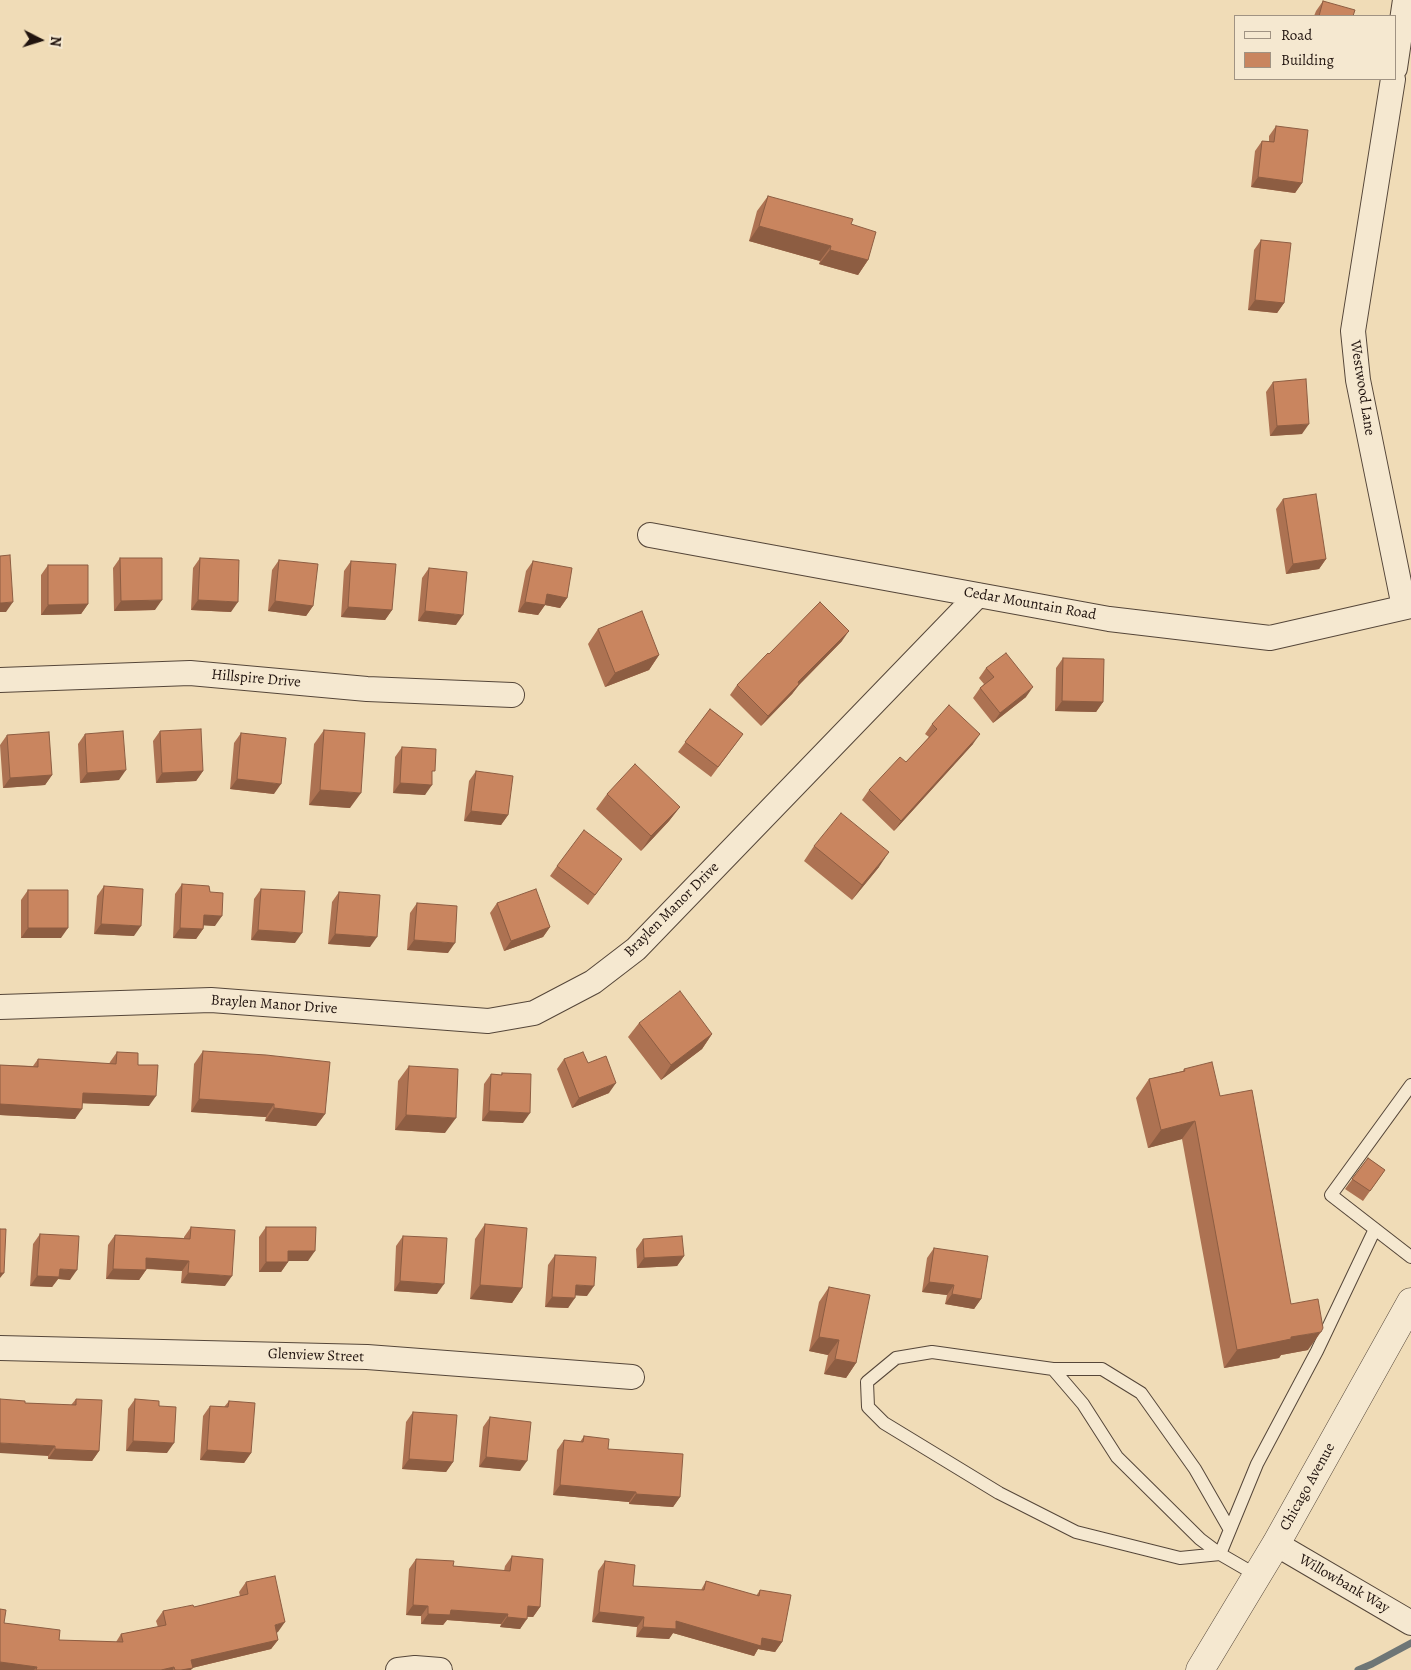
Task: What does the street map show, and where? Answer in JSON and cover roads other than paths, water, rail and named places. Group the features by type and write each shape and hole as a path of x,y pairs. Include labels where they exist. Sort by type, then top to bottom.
{"street":[{"path":"1396,62 1406,0"},
{"name":"Westwood Lane","path":"1393,80 1353,331 1358,380 1408,606"},
{"name":"Cedar Mountain Road","path":"650,535 1109,619 1270,638 1408,606"},
{"name":"Braylen Manor Drive","path":"0,1007 212,1000 488,1021 534,1013 593,982 636,949 978,595"},
{"name":"Hillspire Drive","path":"0,680 190,673 367,689 512,695"},
{"name":"Chicago Avenue","path":"1200,1670 1258,1576 1411,1302"},
{"name":"Glenview Street","path":"0,1348 367,1357 632,1377"},
{"name":"Willowbank Way","path":"1276,1544 1411,1623"},
{"path":"398,1670 416,1668 440,1670"}],"lane":[{"path":"1411,1085 1331,1195 1411,1257"},
{"path":"1220,1554 1257,1464 1317,1351 1375,1229"},
{"path":"1220,1554 1180,1558 1076,1532 999,1493 884,1423 868,1408 867,1382 896,1358 932,1352 1053,1369 1102,1369 1141,1393 1195,1469 1230,1530"},
{"path":"1053,1369 1083,1404 1116,1457 1200,1538 1220,1554 1258,1576"}],"waterway":[{"path":"1358,1670 1411,1643"}]}
